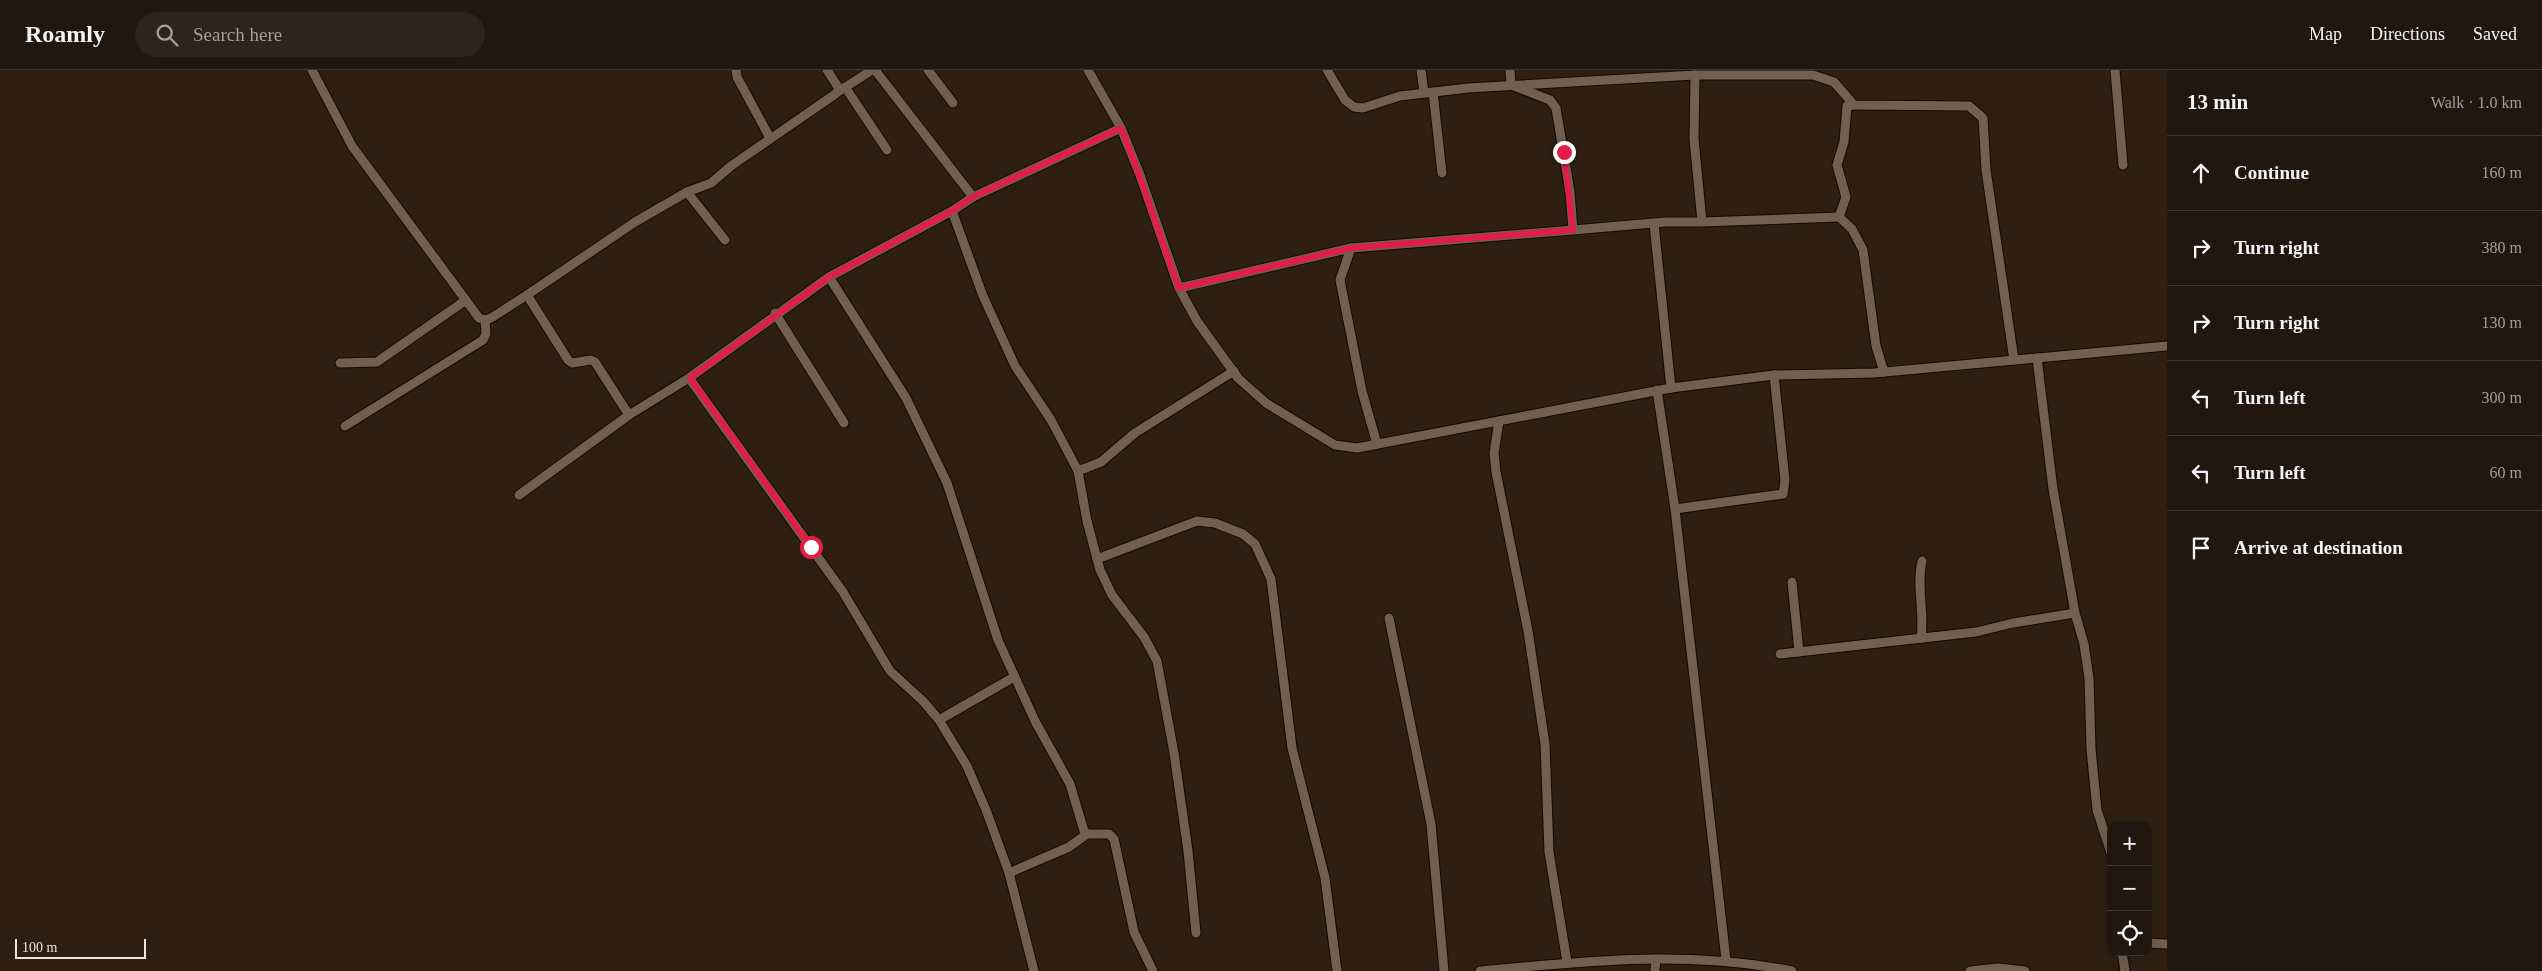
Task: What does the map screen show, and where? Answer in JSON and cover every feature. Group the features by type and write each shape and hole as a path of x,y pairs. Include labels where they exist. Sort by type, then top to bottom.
{"street":[{"path":"312,70 352,146 479,318 485,320 527,295 635,222 687,192 711,183 770,138 843,88 874,70 973,197"},
{"path":"736,70 737,77 770,138"},
{"path":"827,70 843,88 886,150"},
{"path":"928,70 953,103"},
{"path":"1088,70 1121,128 1140,174 1152,214 1179,288 1197,321 1234,371 1266,403 1335,445 1357,448 1657,390 1774,375 1884,372 2167,346"},
{"path":"1327,70 1345,100 1354,107 1363,108 1400,96 1511,85 1695,75 1816,73 1834,82 1854,105"},
{"path":"1421,70 1428,93 1442,173"},
{"path":"1510,70 1511,85"},
{"path":"2115,70 2123,165"},
{"path":"1695,75 1694,139 1702,222"},
{"path":"1511,85 1550,100 1556,108 1570,192 1573,230"},
{"path":"1839,217 1846,197 1837,165 1844,142 1846,106 1969,106 1983,118 1985,162 2014,360"},
{"path":"519,495 629,415 690,378 775,313 829,277 952,211 973,197 1121,128"},
{"path":"687,192 725,240"},
{"path":"952,211 983,296 1015,366 1051,420 1078,472 1097,559 1112,595 1144,637 1157,662 1174,753 1188,851 1196,934"},
{"path":"1179,288 1351,248 1654,224 1839,217 1852,229 1862,250 1876,346 1884,372"},
{"path":"1654,224 1671,388"},
{"path":"1351,248 1340,280 1362,391 1378,444"},
{"path":"829,277 906,398 947,483 998,640 1035,721 1070,784 1087,834"},
{"path":"527,295 568,360 572,363 591,360 596,362 629,415"},
{"path":"340,363 377,362 466,300"},
{"path":"775,313 844,424"},
{"path":"345,426 483,340 486,334 485,320"},
{"path":"2037,358 2053,489 2074,614 2084,644 2089,678 2091,749 2097,810 2107,841"},
{"path":"1078,472 1101,462 1135,433 1234,371"},
{"path":"1675,509 1782,494 1785,480 1774,375"},
{"path":"690,378 843,592 890,671 923,701 939,720 967,766 986,810 1009,873 1034,971"},
{"path":"1657,390 1675,509 1726,960"},
{"path":"1499,421 1494,453 1496,472 1528,631 1545,744 1549,852 1567,962"},
{"path":"1097,559 1197,521 1215,523 1236,531 1255,544 1271,579 1292,748 1325,878 1337,971"},
{"path":"1922,562 1920,571 1924,620 1922,638"},
{"path":"1792,582 1799,652"},
{"path":"1780,654 1852,644 1976,632 2013,623 2074,614"},
{"path":"1388,618 1431,824 1444,971"},
{"path":"939,720 1014,677"},
{"path":"1009,873 1068,847 1087,834 1109,834 1114,839 1134,932 1153,971"},
{"path":"2152,943 2167,944"},
{"path":"2123,956 2125,971"},
{"path":"1655,971 1656,959"},
{"path":"1480,971 1567,962 1656,959 1726,960 1792,971"},
{"path":"1970,971 1998,968 2025,971"}],"route":[{"path":"811,547 690,378 775,313 829,277 952,211 973,197 1121,128 1140,174 1152,214 1179,288 1351,248 1573,230 1564,152"}]}
